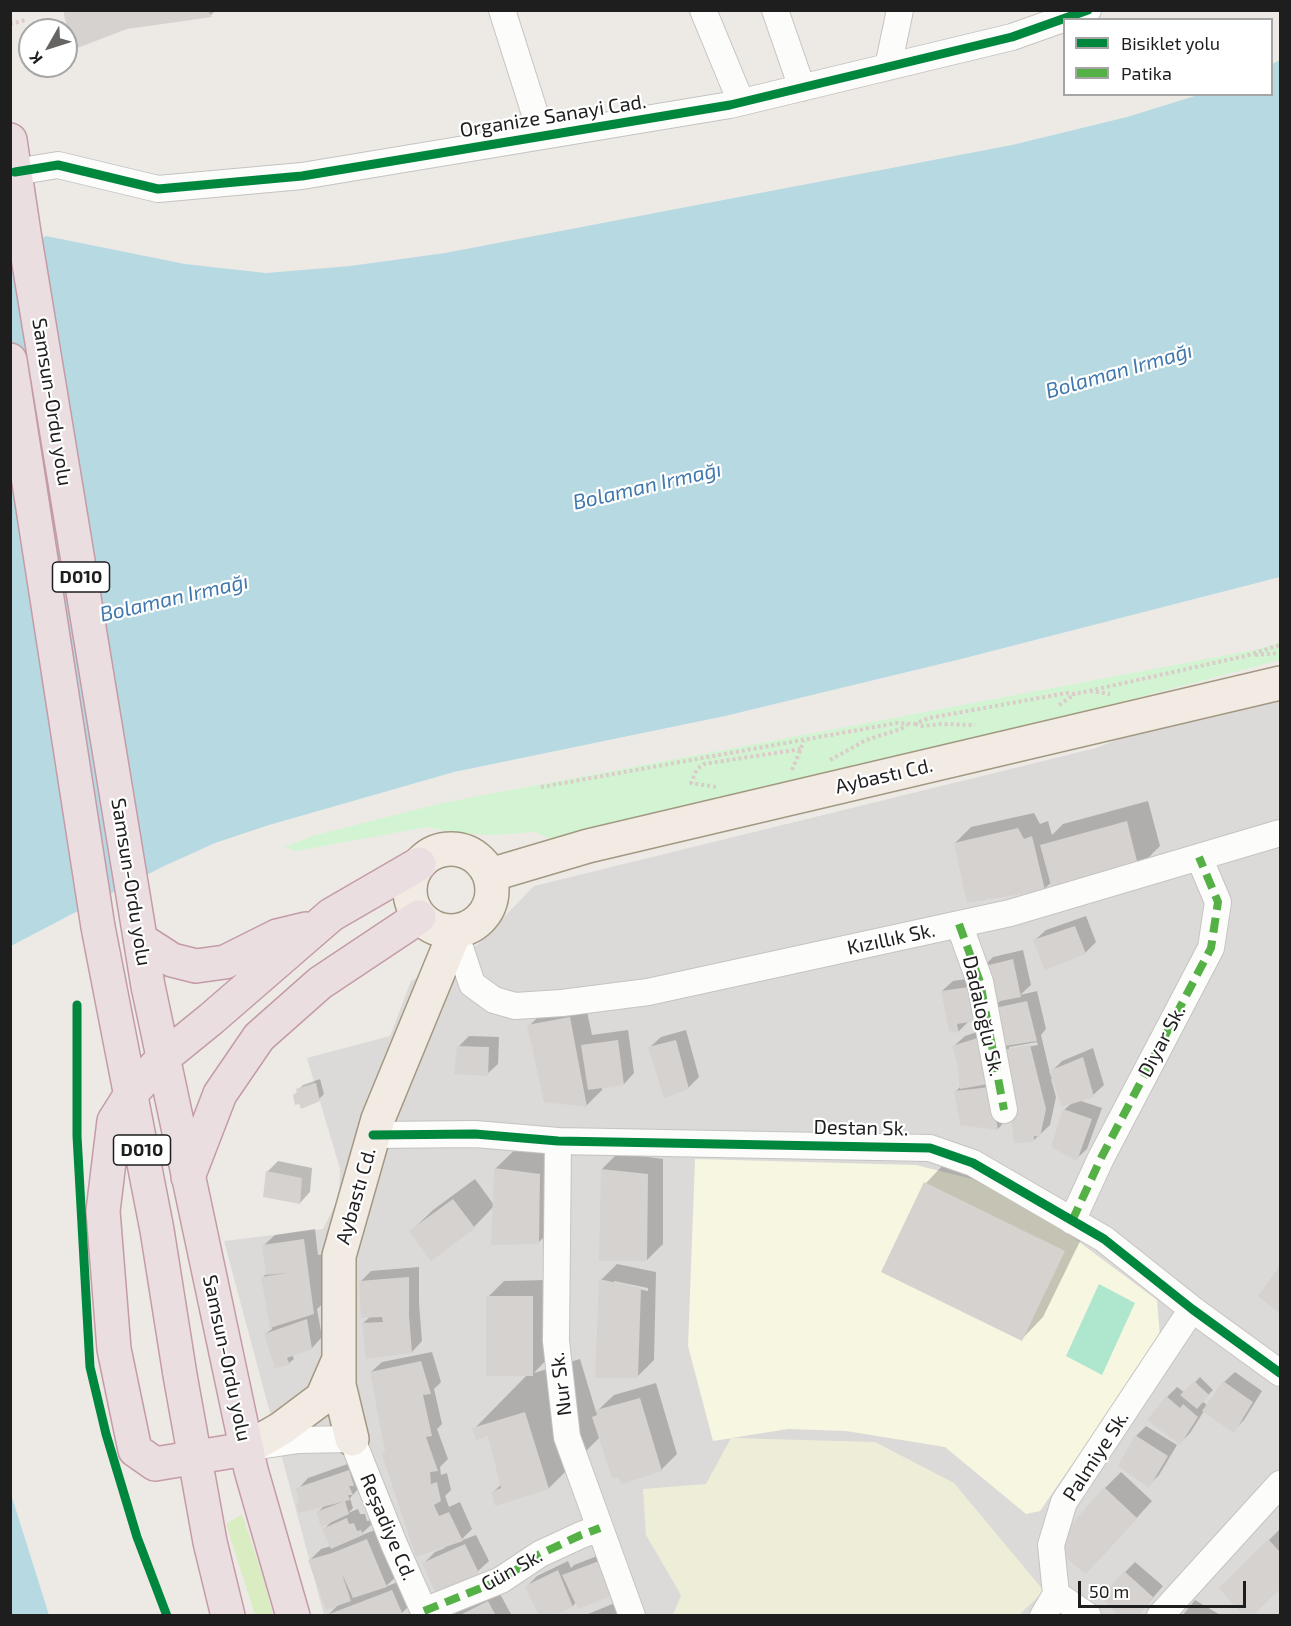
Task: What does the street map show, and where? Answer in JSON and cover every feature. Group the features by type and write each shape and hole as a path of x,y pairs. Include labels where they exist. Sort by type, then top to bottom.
{"highway":[{"name":"Samsun-Ordu yolu","path":"10,140 139,931 163,1058 246,1449 292,1616"},
{"name":"Samsun-Ordu yolu","path":"10,360 98,927 157,1230 210,1542 228,1616"},
{"path":"246,1449 155,1464 135,1450 114,1349 103,1211 114,1121 131,1094 163,1058 331,915 419,864"},
{"path":"188,1177 220,1094 259,1037 320,983 419,917"},
{"path":"139,931 172,960 196,966 225,962 277,936 320,926"}],"main road":[{"name":"Aybastı Cd.","path":"490,875 588,846 1281,683"},
{"path":"443,849 457,849 471,854 482,863 490,875 493,888 492,901 478,922 467,929 454,932 442,931 430,926 419,917 412,905 409,890 412,876 429,854 443,849"},
{"name":"Aybastı Cd.","path":"352,1439 339,1385 339,1256 378,1119 454,932"},
{"path":"246,1449 282,1428 322,1398 339,1359"}],"street":[{"path":"502,10 542,136"},
{"path":"703,10 741,102"},
{"path":"775,10 802,88"},
{"path":"888,67 900,10"},
{"name":"Organize Sanayi Cad.","path":"1067,18 1087,11"},
{"name":"Organize Sanayi Cad.","path":"15,172 58,165 158,189 302,176 741,102 1012,37 1063,19"},
{"name":"Kızıllık Sk.","path":"454,932 472,984 494,1000 515,1006 562,1004 648,992 1010,913 1281,833"},
{"name":"Diyar Sk.","path":"1072,1221 1101,1158 1211,948 1218,902 1199,857"},
{"name":"Dadaloğlu Sk.","path":"959,924 980,982 1004,1110"},
{"name":"Destan Sk.","path":"373,1135 475,1134 558,1141 930,1148 973,1162 1104,1239 1192,1309 1281,1373"},
{"name":"Nur Sk.","path":"558,1141 556,1341 567,1437 632,1616"},
{"name":"Palmiye Sk.","path":"1049,1605 1051,1545 1064,1502 1192,1309"},
{"path":"246,1449 298,1440 352,1439"},
{"name":"Reşadiye Cd.","path":"352,1439 425,1613"},
{"path":"1160,1616 1281,1484"},
{"name":"Gün Sk.","path":"425,1613 501,1580 540,1554 600,1528"},
{"path":"1049,1605 1088,1616"}],"path":[{"path":"541,787 897,723 914,724 929,718 1067,693 1075,694 1245,656 1281,645"},
{"path":"1245,656 1281,653"},
{"path":"791,774 804,740"},
{"path":"691,783 697,769 704,764 801,749"}],"shaded area":[{"path":"1280,676 1280,1615 324,1615 224,1241 323,1229 339,1197 340,1169 307,1058 390,1036 411,981 478,944 534,886 1096,748"},
{"path":"695,1159 916,1165 972,1179 1047,1218 1157,1300 1160,1337 1040,1511 1026,1514 945,1447 846,1431 788,1429 713,1441 688,1346"},
{"path":"731,1438 875,1442 954,1483 1044,1591 1019,1615 673,1615 681,1595 646,1535 643,1489 706,1484"}],"green space":[{"path":"1280,642 1280,660 1031,726 551,839 535,832 492,835 459,833 427,827 296,851 284,847 316,835 442,803 1259,649"},
{"path":"1099,1284 1135,1303 1102,1375 1066,1356"},
{"path":"242,1514 273,1615 255,1615 226,1524"}],"water":[{"name":"Bolaman Irmağı","path":"1280,60 1280,577 961,659 725,716 454,772 269,825 215,843 162,867 11,946 11,256 46,236 185,264 266,273 350,266 445,253 1012,145 1127,117 1195,96 1273,96 1273,64"},
{"path":"11,1494 49,1615 11,1615"}],"building":[{"path":"63,10 207,10 212,17 127,29 78,48 78,18 65,18"},
{"path":"1127,821 1139,869 1052,889 1040,845"},
{"path":"1018,828 1024,839 1032,836 1045,890 967,903 954,843"},
{"path":"1075,926 1086,954 1045,970 1033,940"},
{"path":"1013,959 1021,997 990,1003 981,967"},
{"path":"976,986 983,1020 957,1024 959,1033 949,1031 941,991"},
{"path":"1027,1001 1037,1041 998,1047 990,1009"},
{"path":"570,1017 587,1107 544,1102 527,1025"},
{"path":"984,1036 994,1083 960,1089 957,1062 952,1046"},
{"path":"618,1040 624,1085 588,1090 581,1045"},
{"path":"676,1040 689,1089 664,1098 648,1047"},
{"path":"1030,1045 1046,1109 1040,1137 1034,1136 1034,1142 1014,1143 1011,1114 997,1051"},
{"path":"457,1046 489,1047 488,1076 454,1074"},
{"path":"1083,1057 1094,1097 1062,1107 1049,1071"},
{"path":"316,1083 320,1101 301,1109 299,1104 295,1105 293,1095 297,1092 296,1089"},
{"path":"990,1087 998,1130 960,1125 954,1091"},
{"path":"1063,1109 1092,1119 1077,1161 1051,1147"},
{"path":"494,1168 540,1174 539,1244 491,1245"},
{"path":"601,1169 648,1174 647,1261 599,1261"},
{"path":"266,1171 302,1178 300,1204 263,1197"},
{"path":"924,1182 1065,1251 1022,1341 881,1272"},
{"path":"453,1199 475,1228 431,1261 409,1231"},
{"path":"304,1239 314,1314 270,1328 261,1277 286,1273 266,1275 262,1245"},
{"path":"1280,1266 1280,1314 1258,1296"},
{"path":"409,1277 412,1353 366,1359 362,1323 383,1322 382,1317 361,1318 359,1281"},
{"path":"599,1279 641,1288 638,1378 595,1378"},
{"path":"486,1296 533,1296 533,1376 486,1376"},
{"path":"307,1319 312,1349 287,1358 290,1365 275,1368 264,1334"},
{"path":"421,1361 431,1394 423,1395 432,1436 426,1437 438,1471 430,1472 431,1484 437,1482 441,1501 434,1505 439,1516 449,1512 463,1541 416,1557 382,1454 385,1451 370,1372"},
{"path":"1194,1381 1209,1395 1197,1409 1180,1395"},
{"path":"1223,1381 1253,1402 1234,1433 1202,1411"},
{"path":"1166,1396 1180,1408 1183,1404 1198,1417 1180,1445 1147,1420"},
{"path":"640,1398 662,1471 622,1484 618,1477 612,1478 592,1417 597,1415 596,1410"},
{"path":"525,1412 549,1489 495,1506 491,1492 501,1488 488,1436 476,1440 472,1428"},
{"path":"1135,1435 1168,1456 1149,1488 1118,1466"},
{"path":"349,1470 354,1486 349,1486 353,1495 348,1495 350,1500 345,1501 349,1514 321,1527 316,1512 342,1502 299,1513 296,1505 299,1502 296,1488"},
{"path":"1104,1487 1137,1518 1086,1574 1061,1554 1064,1533"},
{"path":"347,1518 349,1524 354,1523 357,1531 361,1530 363,1535 331,1549 322,1529"},
{"path":"367,1539 387,1587 353,1598 342,1574 351,1601 326,1610 308,1560"},
{"path":"1268,1539 1280,1552 1280,1589 1252,1616 1244,1616 1219,1588"},
{"path":"465,1544 479,1573 436,1594 422,1563"},
{"path":"599,1561 613,1595 578,1609 562,1575"},
{"path":"558,1570 573,1607 553,1616 539,1616 525,1586"},
{"path":"1124,1571 1153,1597 1138,1616 1119,1616 1101,1597"},
{"path":"392,1590 403,1615 324,1616"},
{"path":"488,1601 496,1616 458,1616"}],"marked path":[{"path":"1072,1221 1101,1158 1211,948 1218,902 1199,857"},
{"path":"959,924 980,982 1004,1110"},
{"path":"424,1611 501,1580 540,1554 600,1528"}],"cycle path":[{"path":"1065,18 1088,10"},
{"path":"15,172 58,165 158,189 302,176 730,105 1012,37 1063,19"},
{"path":"77,1005 77,1136 90,1367 106,1434 137,1537 167,1616"},
{"path":"373,1135 475,1134 558,1141 930,1148 973,1163 1104,1239 1192,1309 1280,1373"}]}
